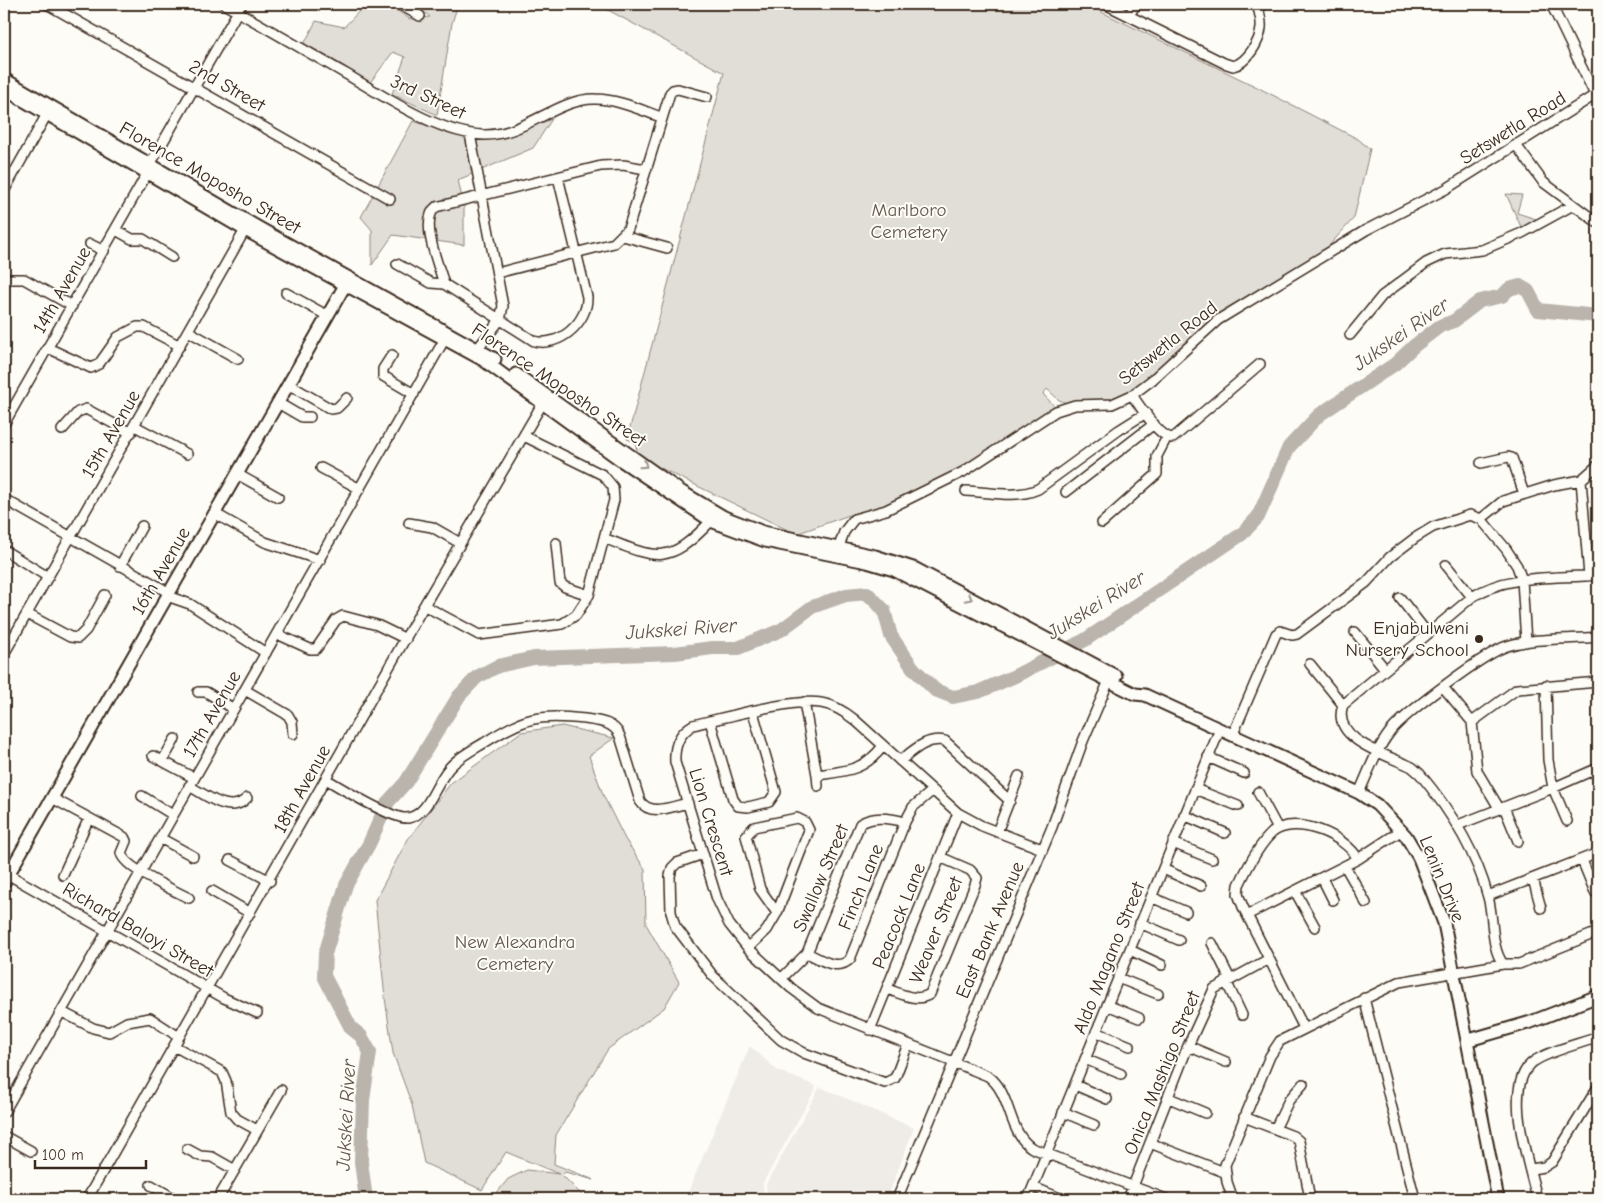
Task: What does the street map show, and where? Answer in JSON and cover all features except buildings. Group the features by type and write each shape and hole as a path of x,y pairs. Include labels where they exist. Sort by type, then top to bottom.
{"street":[{"name":"2nd Street","path":"47,4 390,199"},
{"name":"3rd Street","path":"224,4 240,8 396,102 450,128 470,134 504,133 576,102 595,99 618,103 662,117"},
{"path":"399,4 420,16"},
{"path":"1105,4 1224,64 1233,66 1248,56 1259,36 1261,23 1257,4"},
{"path":"1129,15 1136,4"},
{"path":"1551,4 1597,98"},
{"name":"14th Avenue","path":"4,424 116,230 194,87 240,8"},
{"name":"Florence Moposho Street","path":"4,79 150,168 347,282 446,336 682,492 724,517 763,532 899,563 1008,624 1110,677"},
{"name":"Florence Moposho Street","path":"4,89 47,114 150,168 245,230 347,282"},
{"path":"497,273 577,254 614,243 623,236 630,221 662,117 673,90 707,97"},
{"name":"Setswetla Road","path":"839,548 844,532 854,519 886,510 963,472 1056,411 1075,405 1112,404 1132,395 1152,380 1218,320 1312,262 1383,221 1446,189 1516,145 1597,98"},
{"path":"4,192 47,114"},
{"path":"470,134 504,306 500,320 478,348"},
{"path":"1516,145 1543,182 1598,223"},
{"path":"444,284 428,225 430,214 442,204 611,164 646,169"},
{"path":"398,264 431,283 444,284 534,341 542,342 556,338 578,325 586,312 587,303 558,177"},
{"path":"1350,334 1382,296 1426,263 1445,254 1482,250 1522,233 1573,205"},
{"path":"116,230 132,239 143,239 172,257"},
{"name":"15th Avenue","path":"4,654 245,230"},
{"path":"623,236 667,248"},
{"path":"90,244 104,251"},
{"path":"4,279 24,279 72,306"},
{"name":"16th Avenue","path":"5,876 52,798 347,282"},
{"path":"286,293 328,316"},
{"path":"48,348 91,368 99,364 118,337 136,328 144,327 180,346"},
{"path":"188,331 238,359"},
{"name":"Florence Moposho Street","path":"446,336 478,348 649,480 711,521 765,541 867,562 937,585"},
{"name":"17th Avenue","path":"4,1112 446,336"},
{"path":"392,355 382,372 383,376 414,394"},
{"path":"1132,395 1167,438 1173,438 1260,364"},
{"path":"288,384 333,410 340,406 347,398"},
{"name":"18th Avenue","path":"87,1199 206,988 270,881 460,543 545,400"},
{"path":"278,403 302,417 310,418"},
{"path":"62,430 78,412 86,409 187,454"},
{"path":"966,491 1018,495 1038,489 1119,430 1146,414"},
{"path":"1066,492 1154,424"},
{"path":"424,606 470,632 484,635 562,624 576,615 589,595 614,500 613,487 603,475 524,436"},
{"path":"1102,523 1157,474 1157,456 1167,438"},
{"path":"1481,463 1508,457 1512,458 1524,494"},
{"path":"1481,519 1503,500 1554,485 1581,480 1598,465"},
{"path":"321,468 360,489"},
{"path":"237,474 278,497"},
{"path":"1503,964 1495,940 1488,896 1458,826 1416,770 1362,744 1347,732 1341,720 1343,705 1472,597 1495,585 1522,580 1594,576 1581,480"},
{"path":"4,499 167,594 190,604 266,653"},
{"path":"214,513 265,542 320,560"},
{"path":"1233,734 1276,634 1280,631 1292,635 1297,634 1366,583 1390,557 1425,531 1464,516 1475,516 1481,519 1512,557 1522,580 1526,642"},
{"path":"604,538 637,551 665,555 690,542 711,521"},
{"path":"409,523 432,527 460,543"},
{"path":"120,566 142,526"},
{"path":"556,543 560,583 565,587 589,595"},
{"path":"4,550 48,577"},
{"path":"1446,565 1472,597"},
{"path":"27,614 70,636 78,638 86,630 106,595"},
{"path":"1400,598 1428,634"},
{"path":"277,634 314,650 322,644 336,620 342,616 377,625 406,639"},
{"path":"1355,632 1385,669"},
{"path":"1359,794 1378,751 1394,728 1443,687 1493,652 1526,642 1598,637"},
{"path":"1310,664 1343,705"},
{"name":"Lenin Drive","path":"1110,677 1135,694 1145,695 1233,734 1359,794 1377,804 1402,830 1419,858 1444,923 1469,1040 1498,1199"},
{"name":"East Bank Avenue","path":"897,1199 1042,849 1110,677"},
{"path":"1472,722 1517,689 1598,682"},
{"path":"1546,685 1548,760 1553,788 1567,821"},
{"path":"1443,687 1472,722 1477,771 1501,808 1518,840"},
{"path":"245,690 288,716 292,722 293,734"},
{"path":"198,692 206,692 234,709"},
{"path":"804,702 818,786"},
{"name":"Lion Crescent","path":"1042,849 996,832 958,813 842,710 826,704 804,702 710,721 688,728 682,734 676,746 675,762 722,912 748,948 812,1005 988,1076 994,1082 1022,1139 1032,1148 1166,1199"},
{"path":"710,721 733,798 738,806 748,808 769,802 776,792 752,712"},
{"path":"326,780 390,814 402,818 415,816 423,809 445,772 454,762 521,721 541,717 590,720 612,726 620,736 643,806 654,810 688,803"},
{"name":"Aldo Magano Street","path":"1028,1199 1220,729"},
{"path":"163,760 175,739"},
{"path":"900,761 922,744 935,740 946,741 1010,801"},
{"path":"817,775 863,766 874,759 884,746"},
{"path":"153,756 163,760 192,782 231,807 238,805 247,798"},
{"path":"1208,758 1244,773"},
{"path":"1458,826 1598,768"},
{"path":"996,832 1019,776"},
{"path":"1195,789 1238,806"},
{"name":"Finch Lane","path":"807,954 838,966 845,964 850,959 905,822 913,807 932,790"},
{"path":"1258,792 1278,829"},
{"path":"142,796 174,815"},
{"path":"52,798 125,838 122,857 142,872 189,898"},
{"name":"Peacock Lane","path":"870,1030 958,813"},
{"path":"1184,815 1225,833"},
{"path":"63,875 89,818"},
{"path":"748,948 767,930 777,913 809,830 805,822 797,818 754,826 746,836 760,889 777,913"},
{"name":"Swallow Street","path":"781,978 807,954 860,824 865,821 885,818 905,822"},
{"path":"1304,1028 1247,915 1238,894 1239,885 1263,845 1278,829 1292,826 1323,831 1344,842 1358,859"},
{"path":"1247,915 1358,859 1402,830"},
{"path":"160,838 193,856"},
{"path":"1174,842 1212,859"},
{"path":"1488,896 1598,853"},
{"path":"704,854 677,863 672,868 670,876 672,920 718,982 760,1023 796,1049 885,1083 895,1078 908,1044"},
{"name":"Weaver Street","path":"887,989 916,998 930,994 976,885 977,878 972,872 940,857"},
{"path":"230,860 270,881"},
{"path":"1582,860 1595,892"},
{"path":"1345,866 1366,903"},
{"path":"1163,869 1201,886"},
{"name":"Richard Baloyi Street","path":"5,876 107,930 206,988 258,1013"},
{"path":"1322,878 1332,900"},
{"path":"1533,879 1541,908"},
{"path":"212,891 250,913"},
{"path":"1295,891 1314,927"},
{"path":"1151,897 1186,912"},
{"path":"1140,923 1179,940"},
{"path":"1233,1199 1224,1172 1228,1157 1274,1047 1280,1041 1364,998 1410,978 1454,974 1503,964 1509,966 1519,964 1598,932"},
{"path":"1212,943 1242,1015"},
{"path":"1130,950 1162,965"},
{"name":"Onica Mashigo Street","path":"1128,1199 1188,1046 1211,995 1214,990 1228,980 1269,959"},
{"path":"1118,978 1158,994"},
{"path":"1469,1040 1531,1022 1598,996"},
{"path":"1364,998 1414,1199"},
{"path":"1107,1005 1138,1018"},
{"path":"62,1012 93,1028 110,1032 127,1022 150,1018 179,1036"},
{"path":"1096,1032 1130,1046"},
{"path":"1537,1199 1517,1103 1518,1089 1523,1075 1533,1062 1598,1037"},
{"path":"174,1046 222,1072 226,1081 230,1112 237,1119 257,1130"},
{"path":"1188,1046 1226,1062"},
{"path":"1085,1059 1121,1074"},
{"path":"1276,1129 1289,1100 1303,1084"},
{"path":"1075,1085 1107,1099"},
{"path":"1531,1169 1544,1167 1552,1162 1598,1087"},
{"path":"218,1199 281,1090"},
{"path":"1168,1098 1205,1113"},
{"path":"1063,1112 1094,1125"},
{"path":"1244,1117 1296,1138 1300,1147 1310,1199"},
{"path":"4,1136 31,1152"},
{"path":"1150,1143 1224,1172"},
{"path":"187,1149 198,1155 212,1157 234,1170"},
{"path":"151,1185 175,1199"},
{"path":"1034,1187 1062,1199"}],"shaded area":[{"path":"750,1046 778,1071 816,1086 815,1090 763,1183 764,1199 685,1199"},
{"path":"820,1087 914,1128 887,1199 767,1199 766,1184"}],"green space":[{"path":"366,4 387,4 410,19 430,17 415,4 458,4 452,23 437,115 392,94 405,57 393,52 369,84 302,48 316,21 344,27"},
{"name":"Marlboro Cemetery","path":"597,4 1085,4 1255,86 1358,139 1370,149 1354,218 1326,249 1215,321 1142,387 1115,403 1069,404 1059,400 1047,389 1043,394 1056,408 986,456 887,507 852,514 796,534 644,460 638,455 635,442 627,439 724,73"},
{"path":"552,119 533,148 458,180 464,207 464,245 393,235 372,265 372,230 361,217 413,121 453,134 504,136"},
{"path":"1506,194 1522,195 1517,213 1536,219 1522,229"},
{"name":"New Alexandra Cemetery","path":"562,726 614,738 589,756 604,797 625,839 645,869 646,924 679,982 664,1008 608,1049 556,1135 554,1164 594,1180 565,1172 562,1175 586,1199 492,1199 508,1179 527,1170 559,1174 506,1152 482,1190 424,1163 412,1105 393,1053 385,998 375,900 408,839 451,783 521,732"}],"waterway":[{"name":"Jukskei River","path":"366,1199 361,1162 363,1100 370,1052 361,1036 351,1028 324,976 325,954 346,885 369,844 388,802 406,782 459,696 477,677 498,666 534,658 675,653 712,648 738,648 781,630 812,607 846,595 867,593 884,610 891,636 913,668 935,690 953,697 978,692 1015,676 1085,640 1242,534 1258,517 1289,447 1319,415 1395,364 1440,326 1454,321 1480,301 1502,296 1509,289 1520,286 1528,291 1538,310 1598,316"}],"place":[{"name":"Enjabulweni Nursery School","path":"1479,639"}]}
